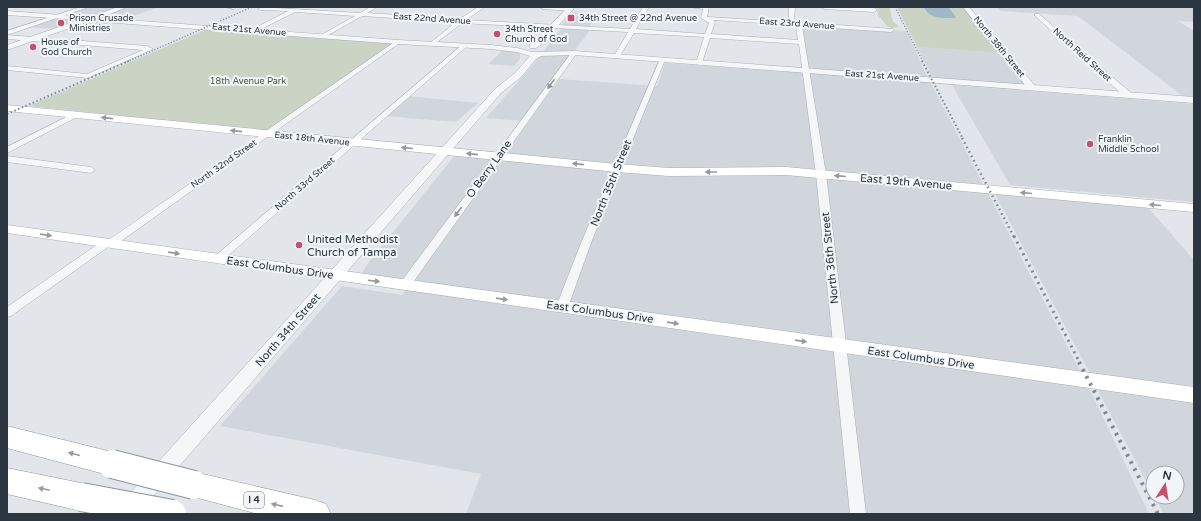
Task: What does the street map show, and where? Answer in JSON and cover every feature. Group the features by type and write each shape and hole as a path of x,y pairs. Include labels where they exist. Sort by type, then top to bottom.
{"highway":[{"name":"I 4","path":"7,437 194,485 315,514"},
{"path":"7,481 172,514"}],"main road":[{"name":"East 18th Avenue","path":"7,108 617,168"},
{"name":"East 19th Avenue","path":"617,168 669,172 786,172 821,174 1194,208"},
{"name":"East Columbus Drive","path":"7,230 1194,395"}],"street":[{"path":"7,33 86,7"},
{"path":"7,48 124,7"},
{"path":"228,7 234,7"},
{"path":"252,31 301,7"},
{"path":"323,36 374,7"},
{"path":"432,44 472,12 482,7"},
{"path":"543,7 572,8"},
{"path":"617,56 646,7"},
{"path":"692,7 706,7 704,18 712,22 699,63"},
{"name":"North 36th Street","path":"792,7 791,21 799,26 807,70 821,174 858,514"},
{"path":"824,7 874,10"},
{"name":"North 38th Street","path":"966,7 1032,88"},
{"name":"East 22nd Avenue","path":"261,8 802,42"},
{"name":"North 34th Street","path":"125,514 446,152 498,91 508,74 524,57 526,49 538,43 572,8"},
{"name":"East 21st Avenue","path":"7,12 398,42 526,49 1194,100"},
{"name":"North Reid Street","path":"1037,15 1127,94"},
{"name":"East 23rd Avenue","path":"704,18 891,30"},
{"name":"North 34th Street","path":"498,91 518,75 533,57 543,51 545,43 555,31 555,27"},
{"path":"7,37 150,49 88,76 7,68"},
{"name":"North 32nd Street","path":"7,313 398,42"},
{"name":"North 33rd Street","path":"218,259 464,46"},
{"name":"O Berry Lane","path":"405,286 572,53"},
{"name":"North 35th Street","path":"562,307 662,60"},
{"path":"7,150 77,115"},
{"path":"7,159 92,170"}],"shaded area":[{"path":"89,7 121,7 90,17 63,15"},
{"path":"126,7 158,7 123,20 94,18"},
{"path":"997,7 1194,7 1194,22 1178,21 1194,31 1194,97 1184,97 1078,16 1001,11"},
{"path":"573,12 605,14 601,19 595,18 589,27 563,25 562,24"},
{"path":"58,16 115,21 97,27 70,25 57,29 26,27"},
{"path":"801,24 907,31 922,66 1091,392 1149,514 466,514 481,474 220,426 342,286 402,295 559,79 657,86 665,63 814,74 814,70 809,70"},
{"path":"561,29 590,30 523,121 486,118 531,67"},
{"path":"917,47 1002,53 1029,86 933,79"},
{"path":"504,49 520,52 520,59 514,66 488,64"},
{"name":"Franklin Middle School","path":"952,85 1194,104 1194,202 1010,185"},
{"path":"407,96 478,103 456,122 384,116"},
{"path":"456,154 497,158 407,284 366,277 362,273 369,262"},
{"path":"993,190 1145,204 1194,260 1194,393 1093,379"},
{"path":"1094,383 1194,396 1194,514 1164,514 1159,505 1185,505 1185,465 1145,465 1145,479"}],"green space":[{"path":"877,7 889,7 892,20 899,26 892,28 887,26 878,15"},
{"path":"897,7 965,7 1002,53 917,47"},
{"name":"18th Avenue Park","path":"207,29 392,43 266,131 29,106"}],"water":[{"path":"924,7 948,7 956,17 946,18 933,16 926,11"}],"railway":[{"path":"127,62 252,7"},
{"path":"895,7 923,62"},
{"path":"7,114 129,61"},
{"path":"922,61 963,139"},
{"path":"962,138 1014,237"},
{"path":"1014,236 1080,363"},
{"path":"1079,362 1158,514"}],"place":[{"name":"34th Street @ 22nd Avenue","path":"571,18"},
{"name":"Prison Crusade Ministries","path":"61,23"},
{"name":"34th Street Church of God","path":"497,34"},
{"name":"House of God Church","path":"33,47"},
{"name":"Franklin Middle School","path":"1090,144"},
{"name":"United Methodist Church of Tampa","path":"299,245"}]}
